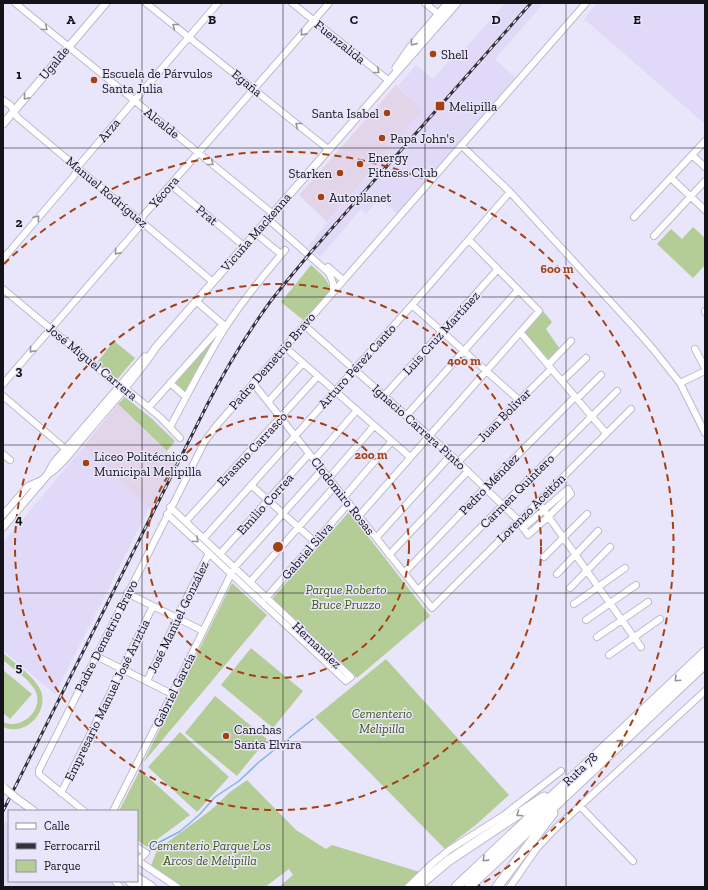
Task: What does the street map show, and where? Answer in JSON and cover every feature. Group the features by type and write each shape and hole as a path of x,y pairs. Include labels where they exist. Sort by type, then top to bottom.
{"highway":[{"name":"Ruta 78","path":"456,887 705,652"},
{"name":"Ruta 78","path":"469,887 705,664"},
{"path":"417,887 448,861 529,807 584,765"},
{"path":"497,887 542,826 583,779"},
{"path":"138,879 151,887"}],"main road":[{"name":"Ugalde","path":"3,124 106,3"},
{"name":"Vicuña Mackenna","path":"441,16 448,3"},
{"name":"Vicuña Mackenna","path":"3,526 48,474 54,463 68,450 122,387 142,359 156,347 388,80 408,49 441,16 457,3"},
{"path":"4,788 33,810"}],"street":[{"name":"Alcalde","path":"15,3 198,153 343,280"},
{"name":"Egaña","path":"146,3 328,149"},
{"name":"Arza","path":"3,259 74,176 78,168 134,100 218,3"},
{"name":"Fuenzalida","path":"292,3 388,80"},
{"name":"Yécora","path":"3,384 139,227 143,216 329,3"},
{"path":"425,3 441,16"},
{"name":"Padre Demetrio Bravo","path":"61,794 38,773 170,507 205,440 217,424 586,3"},
{"name":"Manuel Rodríguez","path":"3,100 11,106 17,117 213,282"},
{"path":"634,217 705,141"},
{"path":"462,146 510,192 632,325 680,383 705,433"},
{"path":"692,155 705,167"},
{"path":"671,178 705,210"},
{"path":"654,236 705,181"},
{"name":"Prat","path":"171,185 244,246"},
{"name":"Arturo Pérez Canto","path":"204,538 412,305 510,192"},
{"name":"Alcalde","path":"270,216 330,273 333,283 333,291"},
{"path":"149,407 224,325 283,252 255,233"},
{"path":"359,516 539,311 469,240"},
{"name":"Luis Cruz Martínez","path":"384,396 498,269"},
{"name":"José Miguel Carrera","path":"3,289 50,329 149,407 180,438"},
{"path":"406,416 518,290"},
{"path":"196,301 224,325"},
{"path":"412,305 520,400"},
{"path":"170,427 224,325"},
{"name":"Ignacio Carrera Pinto","path":"304,326 468,471 519,521 528,535 550,516"},
{"path":"520,332 606,433"},
{"name":"Juan Bolívar","path":"458,462 520,400 571,341"},
{"path":"285,347 410,457"},
{"path":"680,383 705,370 695,349"},
{"path":"562,381 586,358"},
{"path":"268,402 303,363"},
{"name":"Pedro Méndez","path":"404,573 485,488 601,375"},
{"name":"Erasmo Carrasco","path":"186,521 318,376"},
{"path":"170,383 186,397"},
{"name":"Clodomiro Rosas","path":"253,383 432,608"},
{"name":"Carmen Quintero","path":"418,590 617,391"},
{"path":"3,396 68,450"},
{"name":"Lorenzo Aceitón","path":"432,608 631,409"},
{"path":"314,460 357,410"},
{"path":"329,478 374,426"},
{"path":"344,497 392,441"},
{"path":"3,454 10,460"},
{"name":"Emilio Correa","path":"220,554 310,454"},
{"path":"376,538 450,455"},
{"name":"Gabriel García","path":"114,810 232,570 322,470"},
{"path":"389,555 468,471"},
{"name":"Vicuña Mackenna","path":"3,515 28,486 42,480"},
{"path":"251,485 315,542"},
{"path":"250,582 335,486"},
{"path":"523,528 545,511 568,489 571,494 550,516"},
{"path":"538,502 550,516 641,647"},
{"name":"Gabriel Silva","path":"266,598 349,503"},
{"name":"Hernandez","path":"167,514 209,552 232,570 250,582 351,677 346,681 232,570 220,554 204,538 170,507"},
{"path":"544,557 587,514"},
{"path":"557,574 598,531"},
{"path":"570,588 610,547"},
{"name":"José Manuel González","path":"147,681 209,552"},
{"path":"574,604 625,568"},
{"path":"586,620 636,585"},
{"path":"127,593 203,631"},
{"path":"597,637 648,602"},
{"name":"Empresario Manuel José Ariztia","path":"61,794 109,697 114,682 153,606"},
{"path":"609,655 660,619"},
{"path":"96,656 172,694"},
{"path":"510,887 537,848 556,828 705,691"},
{"path":"408,887 449,850 504,815 561,771"},
{"path":"61,794 83,810"},
{"path":"580,806 633,861"},
{"path":"138,848 146,853 138,860"},
{"path":"138,862 177,887"}],"shaded area":[{"path":"505,3 544,3 495,59 517,79 398,215 380,199 366,214 361,209 320,257 308,246 422,110 398,86 416,65 433,79 459,49 462,52"},
{"path":"597,3 705,3 704,123 584,19"},
{"path":"396,85 423,110 327,222 299,195"},
{"path":"118,404 177,461 152,511 84,446"},
{"path":"84,446 149,508 55,694 3,650 3,543"},
{"path":"5,821 8,823 8,882 112,882 116,887 3,887 3,825"}],"green space":[{"path":"693,227 705,238 705,265 693,278 657,244 671,229 682,239"},
{"path":"311,265 327,281 331,295 308,324 281,302"},
{"path":"543,311 552,322 546,329 560,349 548,359 524,332"},
{"path":"216,333 219,335 185,393 173,383"},
{"path":"114,341 135,358 115,382 95,365"},
{"path":"125,397 151,418 175,441 167,451 118,404"},
{"name":"Parque Roberto Bruce Pruzzo","path":"349,512 430,616 357,678 271,600"},
{"path":"232,583 267,615 143,763"},
{"name":"Canchas Santa Elvira","path":"251,648 303,691 273,728 221,685"},
{"path":"3,653 30,675 41,691 43,699 38,715 33,721 19,729 3,727 3,722 10,724 24,721 34,711 37,704 37,697 32,686 3,660"},
{"name":"Cementerio Melipilla","path":"386,659 509,795 478,823 445,849 315,717"},
{"path":"3,670 32,694 10,719 3,713"},
{"name":"Canchas Santa Elvira","path":"215,696 267,739 237,776 185,733"},
{"name":"Canchas Santa Elvira","path":"180,732 229,777 197,812 148,767"},
{"path":"140,770 190,815 147,847 138,841 138,810 120,810"},
{"name":"Cementerio Parque Los Arcos de Melipilla","path":"247,780 296,830 326,849 332,845 423,873 409,887 279,887 293,875 289,869 265,887 180,887 151,866 157,850 211,810 230,792"}],"waterway":[{"path":"148,853 154,845 179,832 200,814 215,797 239,781 259,762 313,719"}],"railway":[{"path":"3,811 206,407 244,340 270,302 311,252 531,3"}],"place":[{"name":"Shell","path":"433,54"},
{"name":"Escuela de Párvulos Santa Julia","path":"94,80"},
{"name":"Melipilla","path":"440,106"},
{"name":"Santa Isabel","path":"387,113"},
{"name":"Papa John's","path":"382,138"},
{"name":"Energy Fitness Club","path":"360,164"},
{"name":"Starken","path":"340,173"},
{"name":"Autoplanet","path":"321,197"},
{"name":"Liceo Politécnico Municipal Melipilla","path":"86,463"},
{"name":"Canchas Santa Elvira","path":"226,736"}]}
